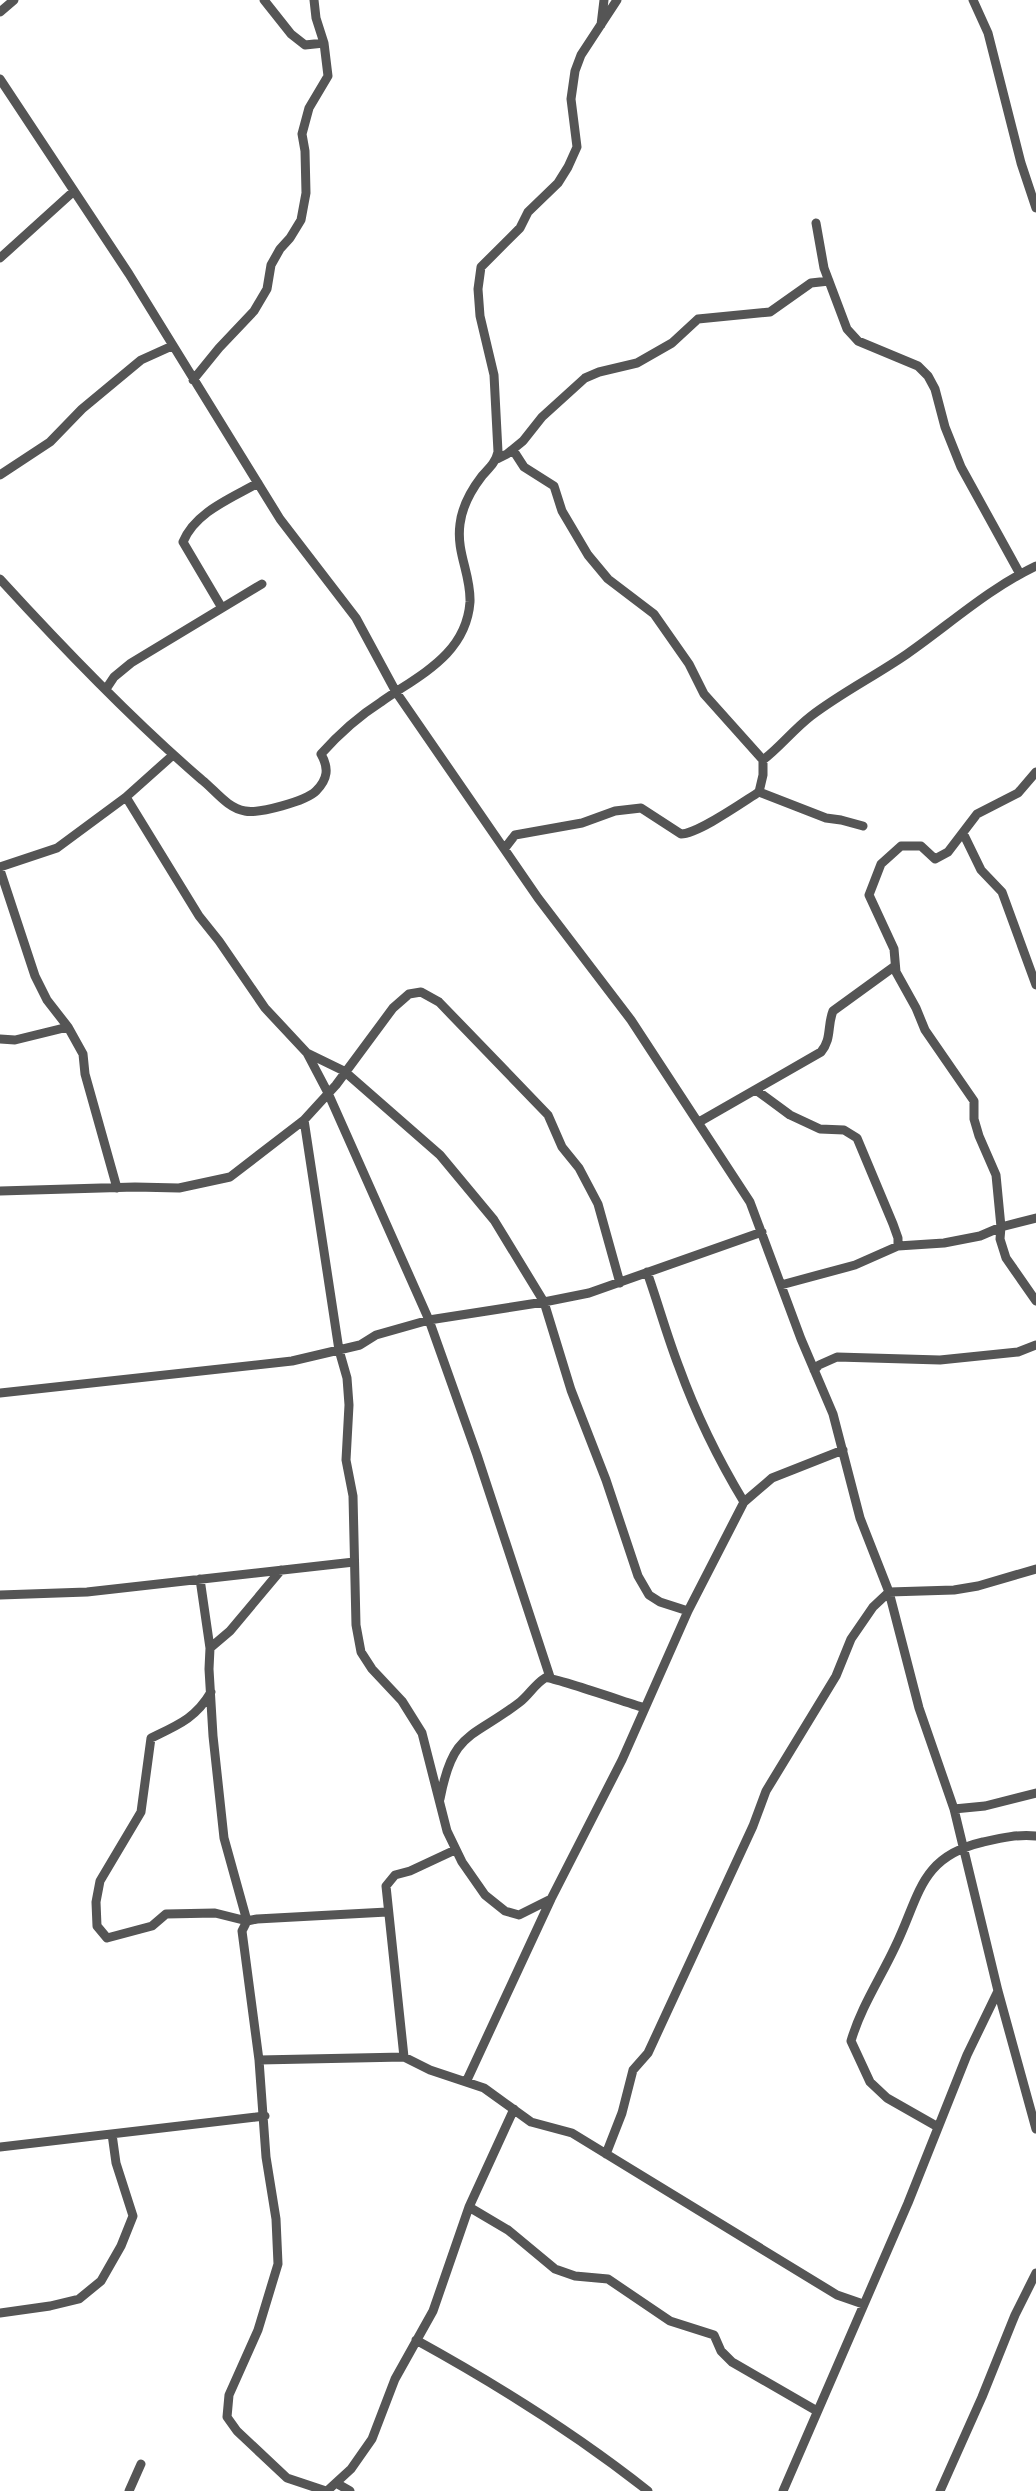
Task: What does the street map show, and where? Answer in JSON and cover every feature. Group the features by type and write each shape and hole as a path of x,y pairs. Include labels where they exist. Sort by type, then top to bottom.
{"street":[{"path":"0,12 14,0"},
{"path":"264,0 291,34 305,45 324,43"},
{"path":"193,380 219,348 254,311 267,289 271,265 301,220 306,193 305,151 302,134 309,108 328,76 324,43 316,18 314,0"},
{"path":"601,26 604,0"},
{"path":"497,459 498,440 494,375 480,316 478,289 481,267 520,228 528,212 558,182 568,167 577,147 571,100 576,71 581,55 617,0"},
{"path":"973,0 988,32 1015,138 1036,208"},
{"path":"0,79 74,190 280,519 356,618 396,692 538,898 631,1020 750,1202 781,1286 833,1414 860,1518 889,1592 919,1708 954,1809 998,1991 1036,2129"},
{"path":"0,258 74,190"},
{"path":"816,223 829,281 842,321 851,335 858,341 918,366 928,376 935,389 948,433 961,467 1020,574"},
{"path":"0,579 106,689 173,755 228,803 244,811 260,812 311,796 324,782 327,766 321,754 333,741 365,714 437,664 464,632 470,601 467,575 459,552 460,523 471,492 497,459 512,450 542,417 585,378 599,372 637,363 672,342 698,319 770,312 811,284 829,281"},
{"path":"0,475 50,442 82,409 141,360 172,346"},
{"path":"505,848 515,835 582,823 605,814 624,810 645,810 676,831 686,834 759,792 763,775 763,760 704,694 684,657 654,614 608,579 588,555 562,511 554,486 524,467 512,450"},
{"path":"222,608 183,542 187,532 200,517 258,483"},
{"path":"763,760 823,707 906,654 963,610 1036,566"},
{"path":"106,689 114,677 131,663 262,584"},
{"path":"117,1188 85,1074 83,1054 68,1027 47,1000 35,976 0,868 58,848 126,797 173,755"},
{"path":"1036,772 1018,793 977,814 963,833 939,858 935,859 920,846 901,846 881,864 870,895 890,936 894,949 895,966 925,1030 974,1101 974,1119 978,1136 996,1174 1001,1226 1000,1239 1006,1258 1036,1301"},
{"path":"759,792 826,818 863,826"},
{"path":"126,797 166,866 199,916 219,941 265,1008 307,1053 328,1093 428,1320 477,1455 550,1676 572,1686 645,1708"},
{"path":"963,833 981,870 1002,892 1036,985"},
{"path":"699,1122 821,1052 827,1045 830,1035 833,1011 895,966"},
{"path":"0,1191 179,1188 230,1177 304,1120 336,1085 344,1071 393,1008 409,994 421,992 439,1002 548,1115 562,1147 579,1168 598,1204 620,1283"},
{"path":"0,1040 15,1040 68,1027"},
{"path":"307,1053 344,1071 440,1155 494,1220 544,1302 568,1381 606,1480 638,1576 649,1595 660,1602 688,1611"},
{"path":"756,1090 790,1115 820,1129 844,1130 858,1138 893,1224 898,1238 898,1246"},
{"path":"304,1120 339,1350 347,1378 349,1406 346,1460 353,1496 356,1625 361,1652 372,1668 402,1701 422,1733 439,1801 455,1850 485,1895 505,1911 519,1915 551,1899"},
{"path":"781,1286 854,1265 898,1246 944,1243 980,1236 1001,1226 1036,1218"},
{"path":"0,1393 292,1361 360,1345 376,1335 428,1320 589,1293 762,1232"},
{"path":"647,1272 679,1368 720,1461 744,1502"},
{"path":"814,1370 819,1365 837,1357 940,1360 1018,1352 1036,1345"},
{"path":"467,2080 551,1899 622,1760 688,1611 744,1502 772,1478 843,1450"},
{"path":"0,1595 87,1592 354,1562"},
{"path":"606,2154 622,2113 633,2070 648,2052 753,1826 766,1791 836,1676 851,1639 874,1607 889,1592 954,1590 978,1586 1036,1569"},
{"path":"210,1648 230,1631 281,1570"},
{"path":"200,1579 210,1648 211,1692 224,1838 247,1921 242,1931 259,2060 265,2116 266,2157 276,2219 278,2264 258,2330 229,2395 227,2417 237,2431 287,2478 326,2491 351,2469 372,2438 395,2379 433,2311 469,2207 514,2109"},
{"path":"439,1801 447,1770 459,1745 469,1735 520,1702 541,1680 550,1676"},
{"path":"211,1692 201,1708 183,1723 151,1738 141,1812 100,1882 96,1902 97,1926 107,1938 152,1926 166,1914 216,1913 247,1921 388,1912"},
{"path":"954,1809 985,1806 1036,1793"},
{"path":"938,2127 887,2098 870,2082 851,2041 857,2019 896,1946 919,1889 934,1867 962,1847 1008,1836 1036,1836"},
{"path":"404,2057 386,1886 395,1875 410,1871 455,1850"},
{"path":"783,2491 864,2304 967,2055 998,1991"},
{"path":"259,2060 404,2057 430,2070 467,2080 490,2092 531,2122 572,2133 837,2295 864,2304"},
{"path":"1025,2086 1036,2084"},
{"path":"0,2147 265,2116"},
{"path":"0,2313 50,2306 79,2298 101,2281 122,2246 133,2216 116,2163 112,2134"},
{"path":"469,2207 508,2230 555,2269 575,2276 608,2279 670,2322 714,2335 721,2351 732,2362 817,2411"},
{"path":"940,2491 982,2397 1015,2315 1036,2273"},
{"path":"416,2340 478,2374 648,2491"},
{"path":"129,2491 141,2464"},
{"path":"336,2483 350,2491"}]}
